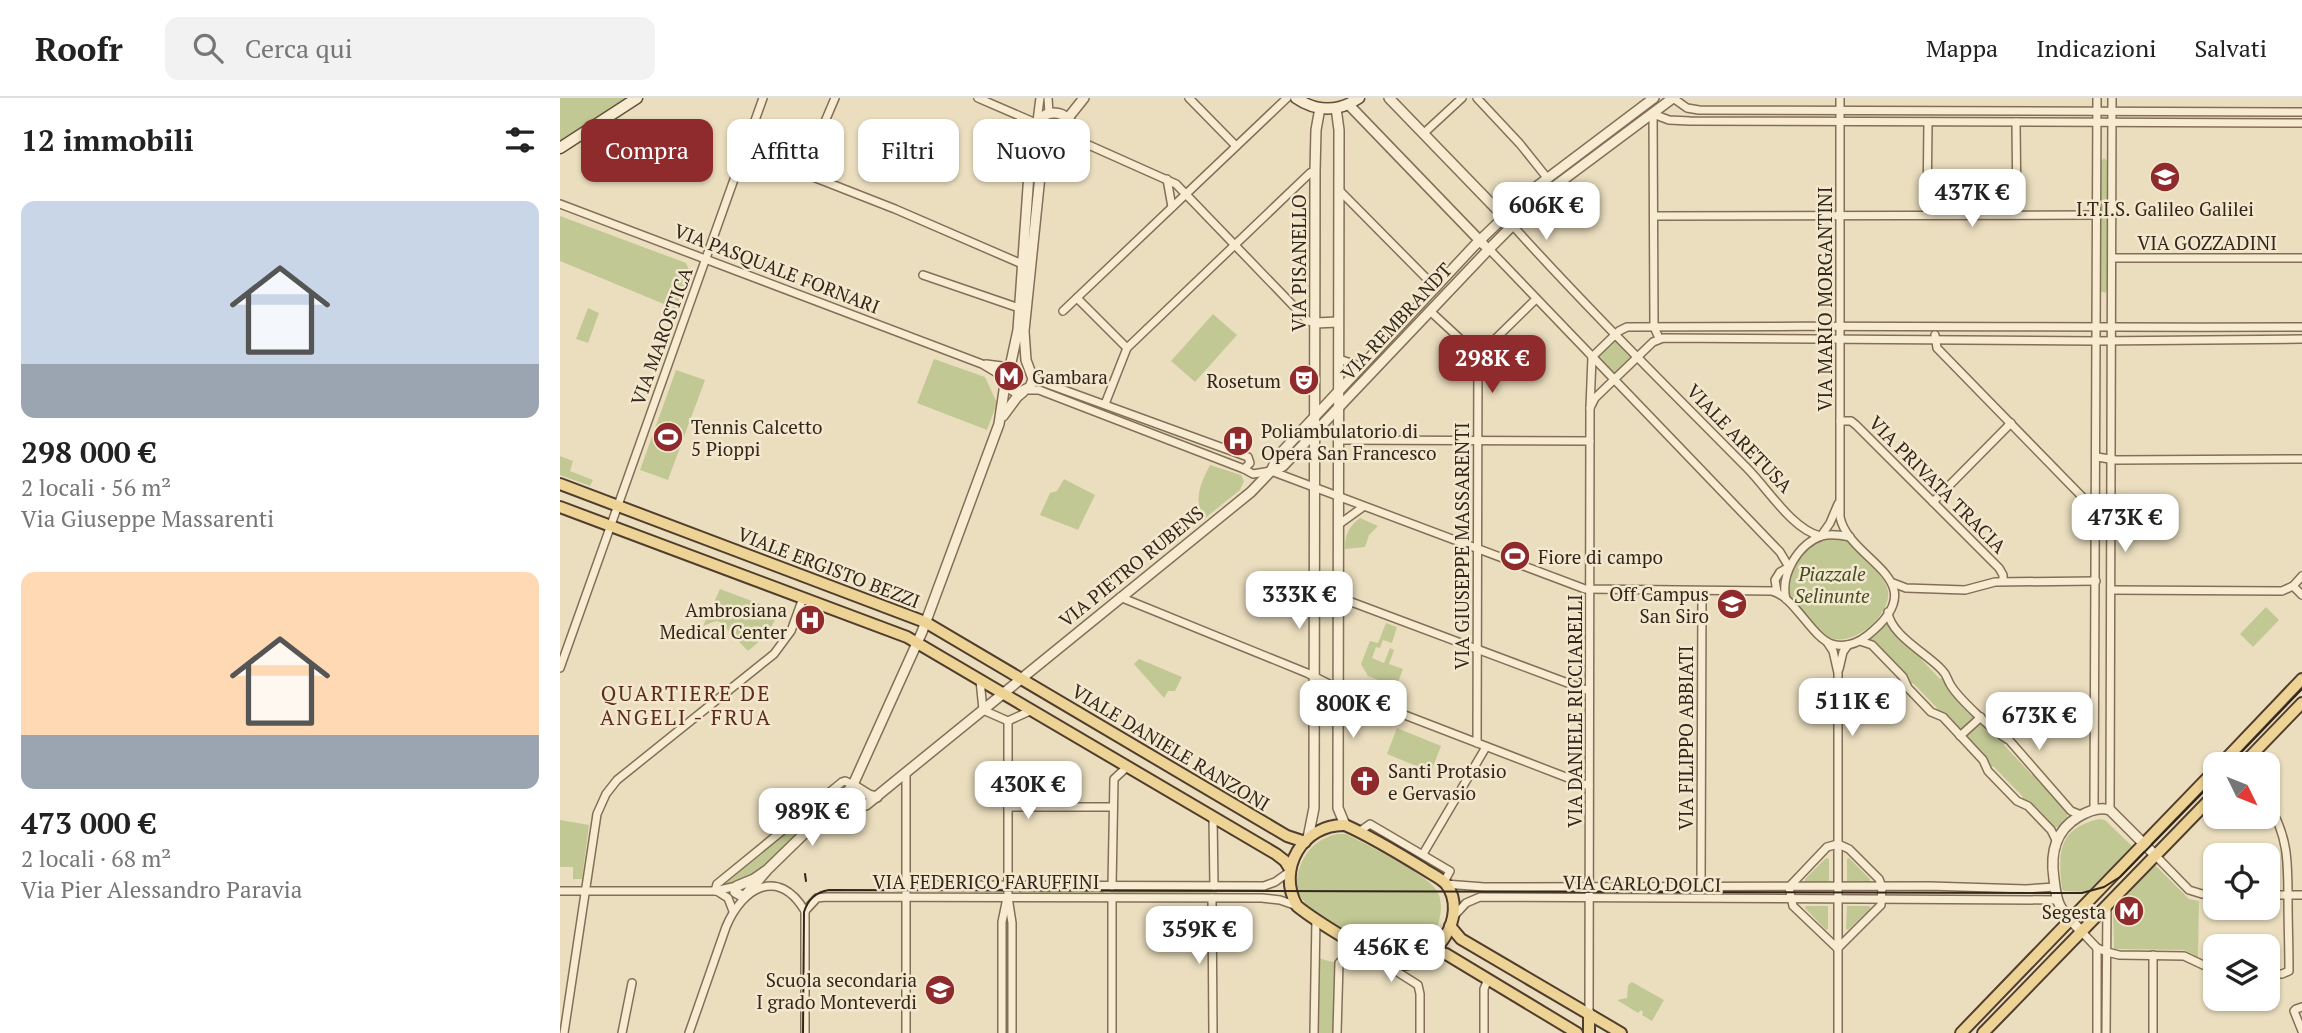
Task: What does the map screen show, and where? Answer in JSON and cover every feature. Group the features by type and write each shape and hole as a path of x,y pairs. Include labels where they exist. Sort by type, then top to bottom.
{"main road":[{"path":"560,148 637,98"},
{"path":"1296,98 1320,108 1349,105 1359,98"},
{"name":"VIALE ERGISTO BEZZI","path":"560,484 925,622 1012,686"},
{"name":"VIALE ERGISTO BEZZI","path":"560,507 918,642 980,679 1012,686"},
{"path":"2232,752 2302,679"},
{"name":"VIALE DANIELE RANZONI","path":"1012,686 1032,710 1276,854 1285,861 1289,871"},
{"name":"VIALE DANIELE RANZONI","path":"1012,686 1287,836 1307,840"},
{"path":"2255,752 2302,703"},
{"path":"1961,1033 2203,783"},
{"path":"1983,1033 2203,806"},
{"path":"1433,953 1450,925 1454,905 1445,883 1360,831 1345,825 1324,827 1307,840 1289,871 1289,887 1297,906 1388,962 1407,964 1433,953 1446,954 1577,1033"},
{"path":"1450,925 1461,939 1621,1033"},
{"path":"2060,930 2072,942"},
{"path":"1589,1014 1589,1033"}],"street":[{"name":"VIA MAROSTICA","path":"755,119 763,98"},
{"path":"826,119 835,98"},
{"path":"978,98 1030,119"},
{"path":"1037,119 1040,98"},
{"path":"1048,98 1049,113"},
{"path":"1041,119 1049,113 1059,113 1068,118 1084,98"},
{"path":"1189,98 1236,146"},
{"path":"1063,311 1287,98"},
{"name":"VIALE ARETUSA","path":"1389,98 1801,527 1820,536"},
{"path":"1423,134 1462,98"},
{"path":"1477,98 1548,178"},
{"name":"VIA REMBRANDT","path":"1271,471 1278,456 1480,240 1532,190 1654,98"},
{"name":"VIA MARIO MORGANTINI","path":"1840,98 1839,499 1843,528 1850,537"},
{"path":"2094,809 2097,98"},
{"path":"2109,810 2112,98"},
{"path":"1681,103 1840,110 2302,112"},
{"path":"1669,120 1678,116 1681,103"},
{"path":"1681,103 1690,121"},
{"name":"VIA REMBRANDT","path":"1271,471 1283,466 1489,249 1555,186 1653,114 1681,103"},
{"path":"1349,105 1780,552 1789,567"},
{"name":"VIA PISANELLO","path":"1307,840 1314,815 1315,171 1316,130 1320,108"},
{"path":"1336,108 1339,130 1338,808 1345,825"},
{"path":"1659,338 1654,327 1653,114 1669,120 1690,121 2302,123"},
{"path":"1927,214 1928,122"},
{"path":"2016,122 2017,215"},
{"path":"1090,145 1176,184 1308,320 1315,323 1338,323"},
{"path":"1105,404 1127,348 1315,171"},
{"path":"1167,179 1172,207"},
{"name":"VIA MAROSTICA","path":"617,506 733,182"},
{"path":"826,182 907,214 1017,263 1027,264"},
{"path":"560,891 715,891 737,887 766,870 853,785 918,642 999,424 1009,407 1032,383 1026,360 1024,331 1029,182"},
{"path":"999,424 1005,373 1010,367 1018,330 1019,308 1040,182"},
{"path":"1339,190 1436,288"},
{"name":"VIA PASQUALE FORNARI","path":"560,204 706,257 982,364 997,373 1005,382"},
{"path":"1654,216 2096,215"},
{"name":"VIA GOZZADINI","path":"2113,258 2302,258"},
{"path":"923,275 1019,308"},
{"path":"1077,298 1127,348"},
{"path":"1430,311 1471,349 1485,349 1536,299"},
{"path":"1592,357 1625,327 2302,327"},
{"path":"1935,327 1937,348 2096,510"},
{"path":"2127,328 2127,340"},
{"path":"1590,408 1595,398 1659,338 2096,341 2302,339"},
{"name":"VIA GIUSEPPE MASSARENTI","path":"1477,743 1478,349"},
{"name":"VIA DANIELE RICCIARELLI","path":"1589,1014 1592,357"},
{"name":"VIA REMBRANDT","path":"1339,359 1362,367"},
{"name":"VIA PASQUALE FORNARI","path":"982,364 1010,367"},
{"path":"1010,367 1022,365 1042,382 1248,457 1250,463 1244,469"},
{"path":"1005,382 1014,392 1031,388 1039,390 1254,474 1271,471 1590,590 1777,592"},
{"name":"VIA PRIVATA TRACIA","path":"1840,421 1854,423 1999,568 2003,581"},
{"path":"1933,502 2011,423"},
{"path":"1339,440 1590,441"},
{"path":"2097,457 2116,460 2302,459"},
{"name":"VIA PIETRO RUBENS","path":"837,803 866,805 877,797 1251,492 1271,471"},
{"name":"VIA MARIO MORGANTINI","path":"1820,536 1830,523 1839,499"},
{"path":"560,668 566,639 617,506"},
{"path":"1338,525 1363,507"},
{"path":"1786,600 1784,582 1789,567 1802,551 1820,536 1837,535 1850,537 1893,583 1906,588 1965,590 1983,583 2003,581 2096,581 2111,590 2282,591 2293,586 2302,576"},
{"path":"1789,567 1780,572 1775,580 1777,592 1827,641 1833,651 1838,673 1838,1033"},
{"path":"1827,641 1835,645 1848,645 1860,641 1876,628 1888,612 1894,595 1893,583"},
{"path":"2293,586 2302,595"},
{"name":"VIA FILIPPO ABBIATI","path":"1701,886 1702,591"},
{"path":"1120,597 1314,676 1338,689 1589,786"},
{"path":"1338,597 1589,691"},
{"path":"564,1033 597,814 609,790 617,780 774,654 791,631 803,598"},
{"path":"1888,612 1892,625 1945,672 1951,686 2018,750 2036,769 2042,781 2071,811 2081,815"},
{"path":"1860,641 1872,645 1903,677 1908,688 1931,712 1943,718 2017,801 2028,806 2051,830 2056,840"},
{"path":"1838,673 1843,652 1848,645"},
{"path":"980,679 983,710 1008,721 1032,710"},
{"path":"2096,701 2110,701"},
{"path":"1960,736 1981,716"},
{"path":"1008,721 1008,897 1012,923 1012,1033"},
{"path":"1423,854 1486,747"},
{"path":"1112,886 1114,779 1128,766"},
{"path":"906,773 906,1033"},
{"path":"715,891 717,884 845,780 877,797"},
{"path":"1008,807 1113,807"},
{"path":"2203,894 2189,890 2104,808 2081,815 2067,826 2056,840 2051,865 2058,900 2070,919 2097,948 2107,952 2184,956 2203,965"},
{"path":"1213,817 1214,886"},
{"path":"1360,831 1370,824 1423,854 1450,871 1445,883"},
{"path":"2280,827 2288,858 2289,971 2280,973"},
{"path":"1838,844 1849,849 1879,879 1882,887 1880,907 1838,948 1797,910 1788,887 1827,847 1838,844"},
{"path":"689,1033 733,911 766,870"},
{"name":"VIA FEDERICO FARUFFINI","path":"906,885 1265,886 1289,871"},
{"name":"VIA CARLO DOLCI","path":"1445,883 1465,887 2055,887"},
{"path":"744,897 758,889 774,885 791,895 805,911 805,1033"},
{"path":"737,887 735,892 744,897"},
{"path":"715,891 725,895 733,911"},
{"path":"2280,895 2302,895"},
{"name":"VIA FEDERICO FARUFFINI","path":"805,911 822,897 1273,899 1297,906"},
{"path":"1002,1033 1002,922 1008,897"},
{"path":"1112,898 1112,1033"},
{"path":"1212,898 1213,1033"},
{"name":"VIA CARLO DOLCI","path":"1450,925 1466,902 1475,898 2058,900"},
{"path":"2106,1033 2107,905"},
{"path":"1314,1033 1316,919"},
{"path":"1002,922 1007,920 1012,923"},
{"path":"1337,1033 1338,968 1343,957 1365,948"},
{"path":"2097,948 2097,1033"},
{"path":"2153,955 2153,1033"},
{"path":"1388,962 1416,982 1420,989 1420,1033"},
{"path":"1484,1033 1484,989 1488,979"},
{"path":"622,1033 632,983"},
{"path":"2302,1007 2294,1012 2302,1031"}],"green space":[{"path":"560,98 631,98 598,119 581,119 581,130 560,143"},
{"path":"2104,158 2109,163 2108,289 2105,293 2099,289 2100,163"},
{"path":"560,216 686,263 690,272 676,309 560,261"},
{"path":"588,308 599,313 588,343 576,339"},
{"path":"1213,314 1237,335 1195,382 1171,361"},
{"path":"1614,340 1633,356 1632,360 1613,376 1597,359"},
{"path":"934,359 985,377 997,403 987,430 917,403"},
{"name":"Tennis Calcetto 5 Pioppi","path":"676,370 705,380 668,480 640,470"},
{"path":"560,456 573,461 570,471 593,480 590,486 560,475"},
{"path":"1210,465 1241,475 1244,481 1240,490 1205,518 1198,498"},
{"path":"1064,479 1095,495 1078,530 1040,515 1050,493 1057,491"},
{"path":"1360,518 1378,526 1369,535 1365,547 1345,549 1348,532"},
{"name":"Piazzale Selinunte","path":"1831,537 1845,540 1857,547 1883,579 1888,591 1887,600 1877,620 1847,639 1827,636 1800,612 1788,596 1788,577 1798,559"},
{"path":"720,589 779,611 766,633 748,651 720,622 703,626"},
{"path":"2266,607 2279,620 2253,647 2240,634"},
{"path":"1887,618 1902,641 1924,656 1921,659 1940,679 1944,677 1947,686 1975,715 1974,720 1962,731 1934,711 1937,708 1913,683 1909,686 1905,675 1865,639"},
{"path":"1386,623 1397,627 1392,643 1383,640 1380,648 1376,647 1372,658 1384,663 1390,648 1394,650 1389,664 1403,669 1396,687 1368,676 1361,664 1370,641 1378,643"},
{"path":"1139,659 1182,677 1175,691 1168,691 1164,698 1134,664"},
{"path":"1981,723 1998,739 2006,742 2004,745 2032,775 2036,772 2038,781 2067,811 2067,819 2058,827 2053,827 2020,801 2023,797 1993,766 1990,769 1987,760 1968,740 1968,734"},
{"path":"1397,728 1441,746 1431,772 1387,754"},
{"path":"841,786 845,787 835,799 763,869 739,883 720,887 722,882"},
{"path":"2099,819 2105,820 2132,846 2088,892 2064,891 2060,864 2063,844 2075,829"},
{"path":"560,820 589,825 582,879 573,879 573,867 560,867"},
{"path":"1337,834 1346,834 1395,860 1421,876 1437,891 1441,909 1436,930 1417,953 1408,956 1391,955 1372,947 1313,910 1299,894 1298,872 1304,858 1318,842"},
{"path":"1826,858 1829,859 1829,881 1805,882 1805,879"},
{"path":"1849,858 1870,879 1870,882 1847,881"},
{"path":"2155,865 2189,899 2199,901 2198,957 2184,950 2114,949 2113,910"},
{"path":"1217,888 1217,896 1111,895 1111,889"},
{"path":"1104,889 1104,895 1019,895 1019,890"},
{"path":"1806,906 1828,906 1828,929 1826,930"},
{"path":"1847,906 1869,906 1871,908 1848,930"},
{"path":"1318,958 1336,963 1334,1033 1318,1033"},
{"path":"1632,982 1664,1000 1652,1021 1642,1015 1641,1010 1638,1013 1617,1000 1627,998 1628,985"}],"tram line":[{"path":"2241,752 2302,689"},
{"path":"803,1033 804,912 813,897 829,890 2082,893 2104,887 2120,877 2203,792"},
{"path":"805,874 806,881"}],"place":[{"name":"I.T.I.S. Galileo Galilei","path":"2165,177"},
{"name":"Gambara","path":"1009,376"},
{"name":"Rosetum","path":"1304,380"},
{"name":"Tennis Calcetto 5 Pioppi","path":"668,437"},
{"name":"Poliambulatorio di Opera San Francesco","path":"1238,441"},
{"name":"Fiore di campo","path":"1515,556"},
{"name":"Off Campus San Siro","path":"1732,604"},
{"name":"Ambrosiana Medical Center","path":"810,620"},
{"name":"Santi Protasio e Gervasio","path":"1365,781"},
{"name":"Segesta","path":"2129,911"},
{"name":"Scuola secondaria I grado Monteverdi","path":"940,990"}],"district":[{"name":"QUARTIERE DE ANGELI - FRUA","path":"686,705"}]}
